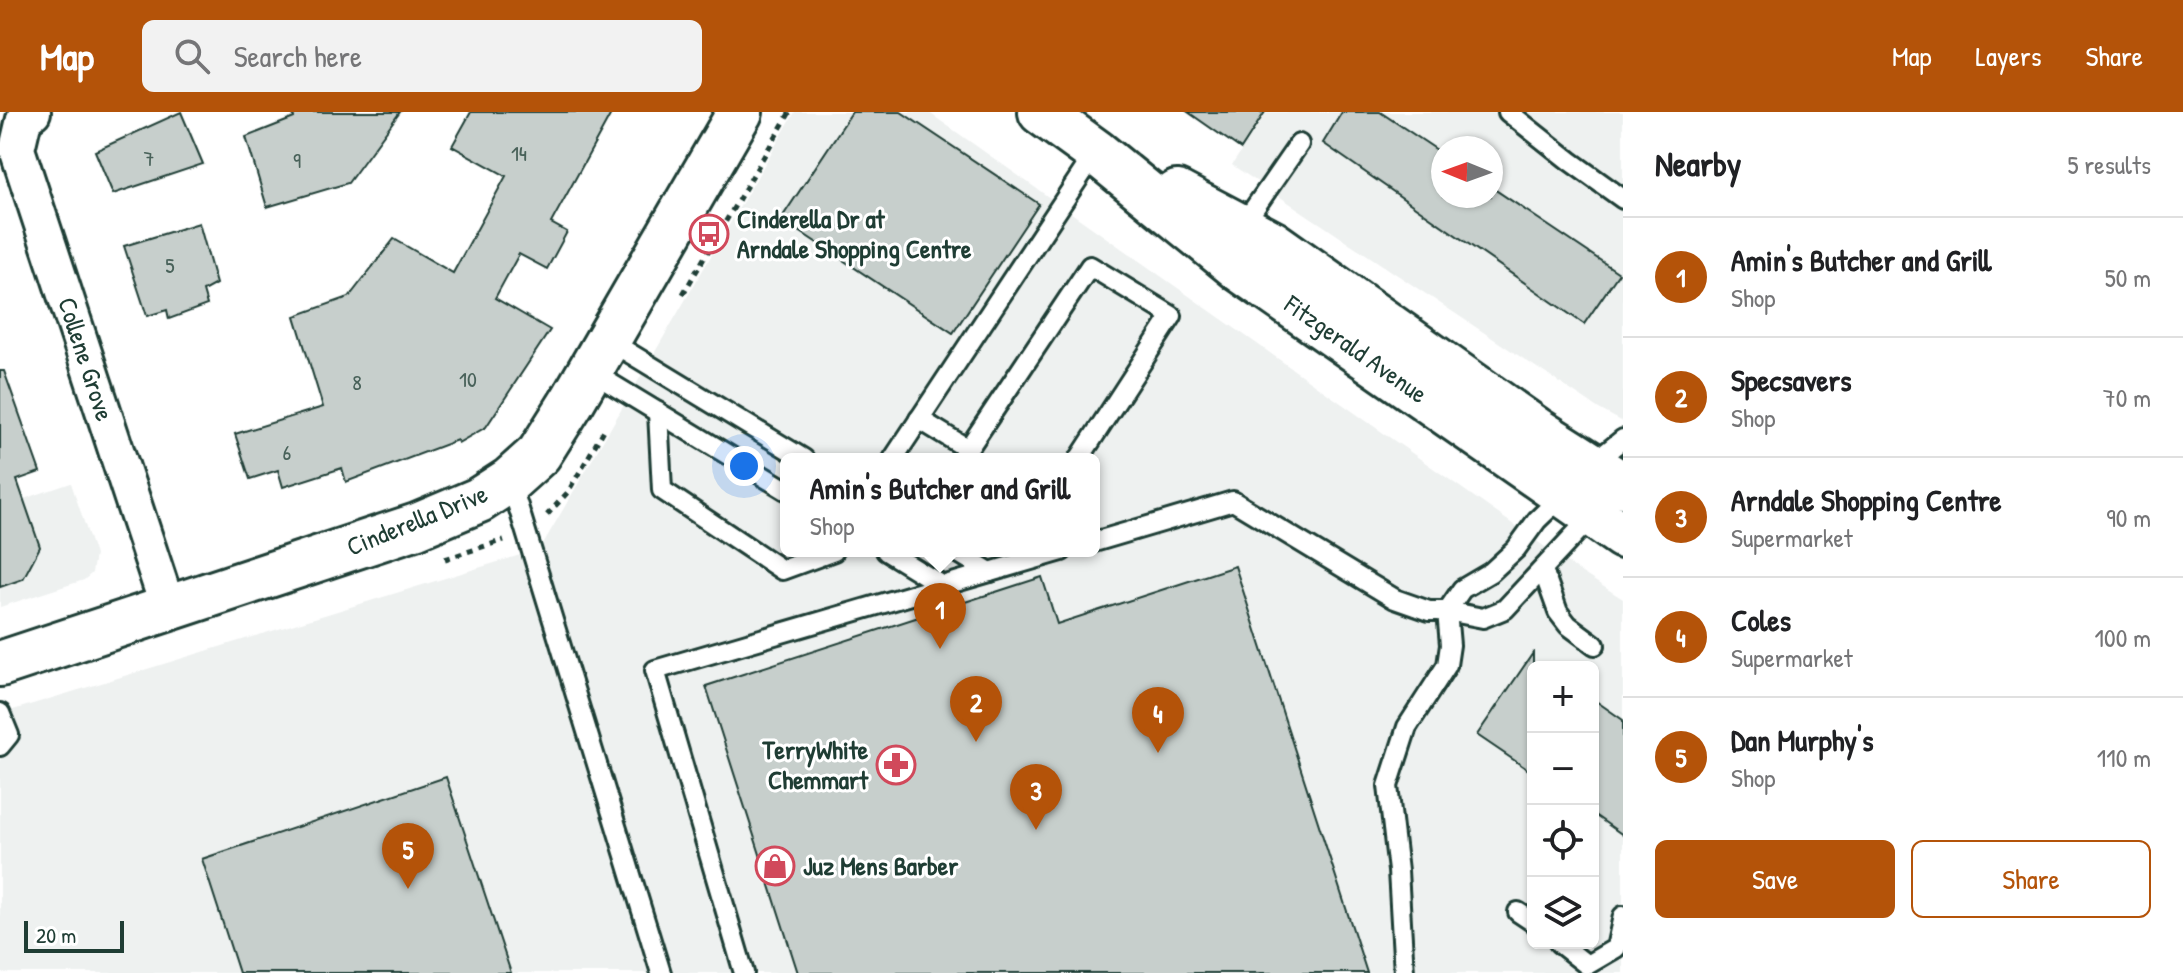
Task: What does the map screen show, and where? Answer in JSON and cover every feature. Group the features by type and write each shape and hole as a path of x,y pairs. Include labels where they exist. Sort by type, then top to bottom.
{"street":[{"name":"Collene Grove","path":"33,112 24,119 17,149 168,608"},
{"name":"Cinderella Drive","path":"0,664 417,526 479,500 510,480 539,454 740,112"},
{"name":"Fitzgerald Avenue","path":"1041,112 1096,152 1232,240 1241,270 1601,490"}],"lane":[{"path":"1508,112 1623,199"},
{"path":"1232,240 1299,144"},
{"path":"897,453 1096,152"},
{"path":"919,419 968,449 1090,266 1172,316 1083,453"},
{"path":"599,356 658,412 780,486"},
{"path":"599,356 792,453"},
{"path":"658,412 662,490 782,570 819,557"},
{"path":"510,480 661,973"},
{"path":"1100,540 1233,501 1395,599 1429,611 1483,618 1505,609 1543,570 1601,490"},
{"path":"1404,973 1398,871 1388,786 1407,727 1447,665 1450,645 1447,611 1462,589 1491,572 1516,549 1537,520 1601,490"},
{"path":"896,557 943,586"},
{"path":"965,557 990,572"},
{"path":"744,973 655,670 1037,557"},
{"path":"1543,570 1558,612 1568,625 1595,645"},
{"path":"0,713 9,735 0,746"},
{"path":"1567,949 1587,965 1616,948 1623,916"}],"shaded area":[{"path":"795,112 928,112 1623,599 1623,973 0,973 0,714 540,549"},
{"path":"1267,112 1623,112 1623,422 1232,165"},
{"path":"71,483 95,555 92,573 84,580 0,607 0,507"}],"building":[{"path":"181,112 203,164 113,194 95,151"},
{"path":"293,112 400,112 348,183 267,207 246,137 294,118"},
{"path":"471,112 612,112 551,223 567,232 547,269 519,254 495,298 550,330 486,427 458,443 457,440 346,482 342,468 283,487 278,470 250,479 235,434 323,407 295,316 349,297 394,239 453,273 506,176 452,146"},
{"path":"852,112 901,112 1039,204 953,333 781,219"},
{"path":"1188,112 1265,112 1241,149"},
{"path":"1342,112 1380,112 1431,146 1431,208 1503,208 1503,195 1619,273 1584,324 1323,143"},
{"path":"199,223 216,284 203,291 207,305 169,319 167,310 147,316 124,246"},
{"path":"0,371 4,371 40,472 17,480 40,547 23,579 0,587"},
{"path":"1235,566 1367,973 798,973 706,686 1042,577 1057,624"},
{"path":"1527,662 1527,769 1477,735"},
{"path":"1599,703 1623,720 1623,835 1599,818"},
{"path":"446,777 511,973 239,973 202,859"}],"place":[{"name":"Cinderella Dr at Arndale Shopping Centre","path":"709,234"},
{"name":"Amin's Butcher and Grill","path":"940,649"},
{"name":"Specsavers","path":"976,742"},
{"name":"Coles","path":"1158,753"},
{"name":"TerryWhite Chemmart","path":"896,765"},
{"name":"Arndale Shopping Centre","path":"1036,830"},
{"name":"Juz Mens Barber","path":"775,866"},
{"name":"Dan Murphy's","path":"408,889"}]}
